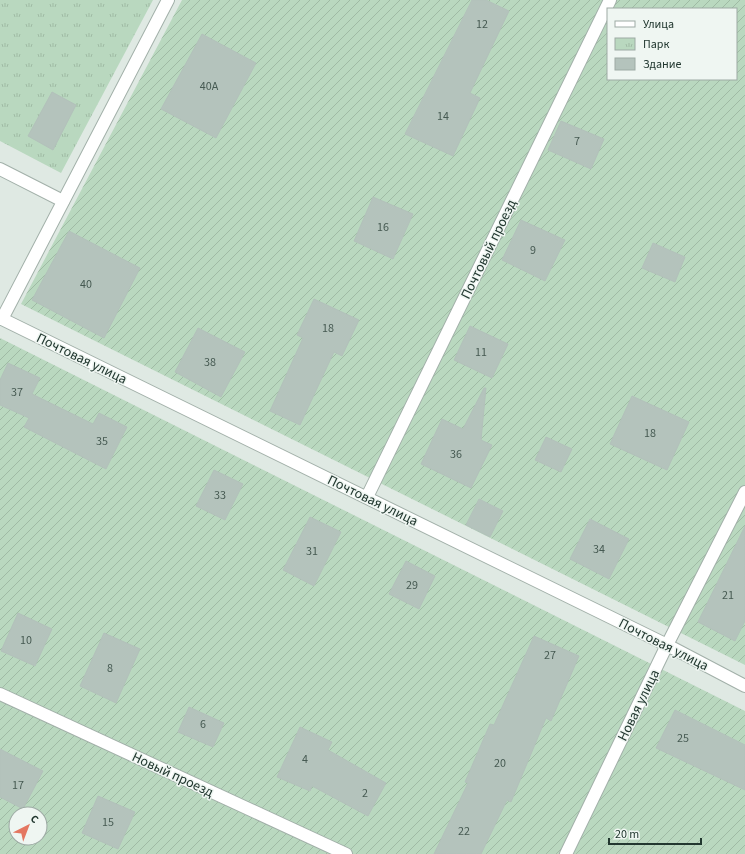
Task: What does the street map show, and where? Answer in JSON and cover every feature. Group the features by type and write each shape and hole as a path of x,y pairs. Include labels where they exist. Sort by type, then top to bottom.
{"street":[{"path":"1,318 168,0"},
{"name":"Почтовый проезд","path":"367,497 610,0"},
{"path":"0,168 63,201"},
{"name":"Почтовая улица","path":"1,318 667,645 745,686"},
{"name":"Новая улица","path":"566,854 667,645 745,492"},
{"name":"Новый проезд","path":"0,694 346,854"}],"green space":[{"path":"0,0 153,0 61,173 0,141"},
{"path":"182,0 745,0 745,665 21,304"},
{"path":"0,338 745,711 745,854 0,854"}],"building":[{"path":"472,0 486,0 509,11 470,93 480,98 453,156 405,134"},
{"path":"202,34 256,63 216,138 161,109"},
{"path":"52,92 76,105 53,150 28,136"},
{"path":"561,121 604,139 591,169 548,150"},
{"path":"373,197 413,214 393,259 354,241"},
{"path":"521,220 565,240 545,281 502,260"},
{"path":"69,231 140,268 104,338 32,300"},
{"path":"653,243 685,257 675,282 642,268"},
{"path":"314,299 359,320 342,356 334,352 300,425 270,411 303,338 297,335"},
{"path":"470,326 508,344 492,378 454,360"},
{"path":"198,328 245,352 221,397 175,372"},
{"path":"8,363 40,378 32,394 93,424 99,413 127,427 106,469 24,427 29,418 0,405 0,380"},
{"path":"484,388 486,388 481,440 492,445 471,488 421,464 442,419 463,429"},
{"path":"632,396 689,422 667,470 610,444"},
{"path":"546,437 572,449 561,472 535,460"},
{"path":"214,470 243,484 225,520 196,506"},
{"path":"479,499 503,511 490,537 466,525"},
{"path":"310,517 341,532 314,586 283,570"},
{"path":"590,519 629,539 609,579 570,559"},
{"path":"745,526 745,621 735,641 698,622"},
{"path":"406,561 435,576 419,609 389,594"},
{"path":"18,613 52,629 35,666 1,651"},
{"path":"104,633 140,649 116,703 80,686"},
{"path":"534,636 579,656 551,721 546,718 511,802 507,800 481,854 434,854 468,783 465,782 490,724 494,725"},
{"path":"189,707 224,723 213,747 178,732"},
{"path":"675,710 745,745 745,790 656,748"},
{"path":"300,727 332,742 328,750 386,783 368,816 312,786 310,791 277,777"},
{"path":"0,749 43,771 25,806 17,806 0,797"},
{"path":"98,796 135,812 118,849 82,833"}]}
